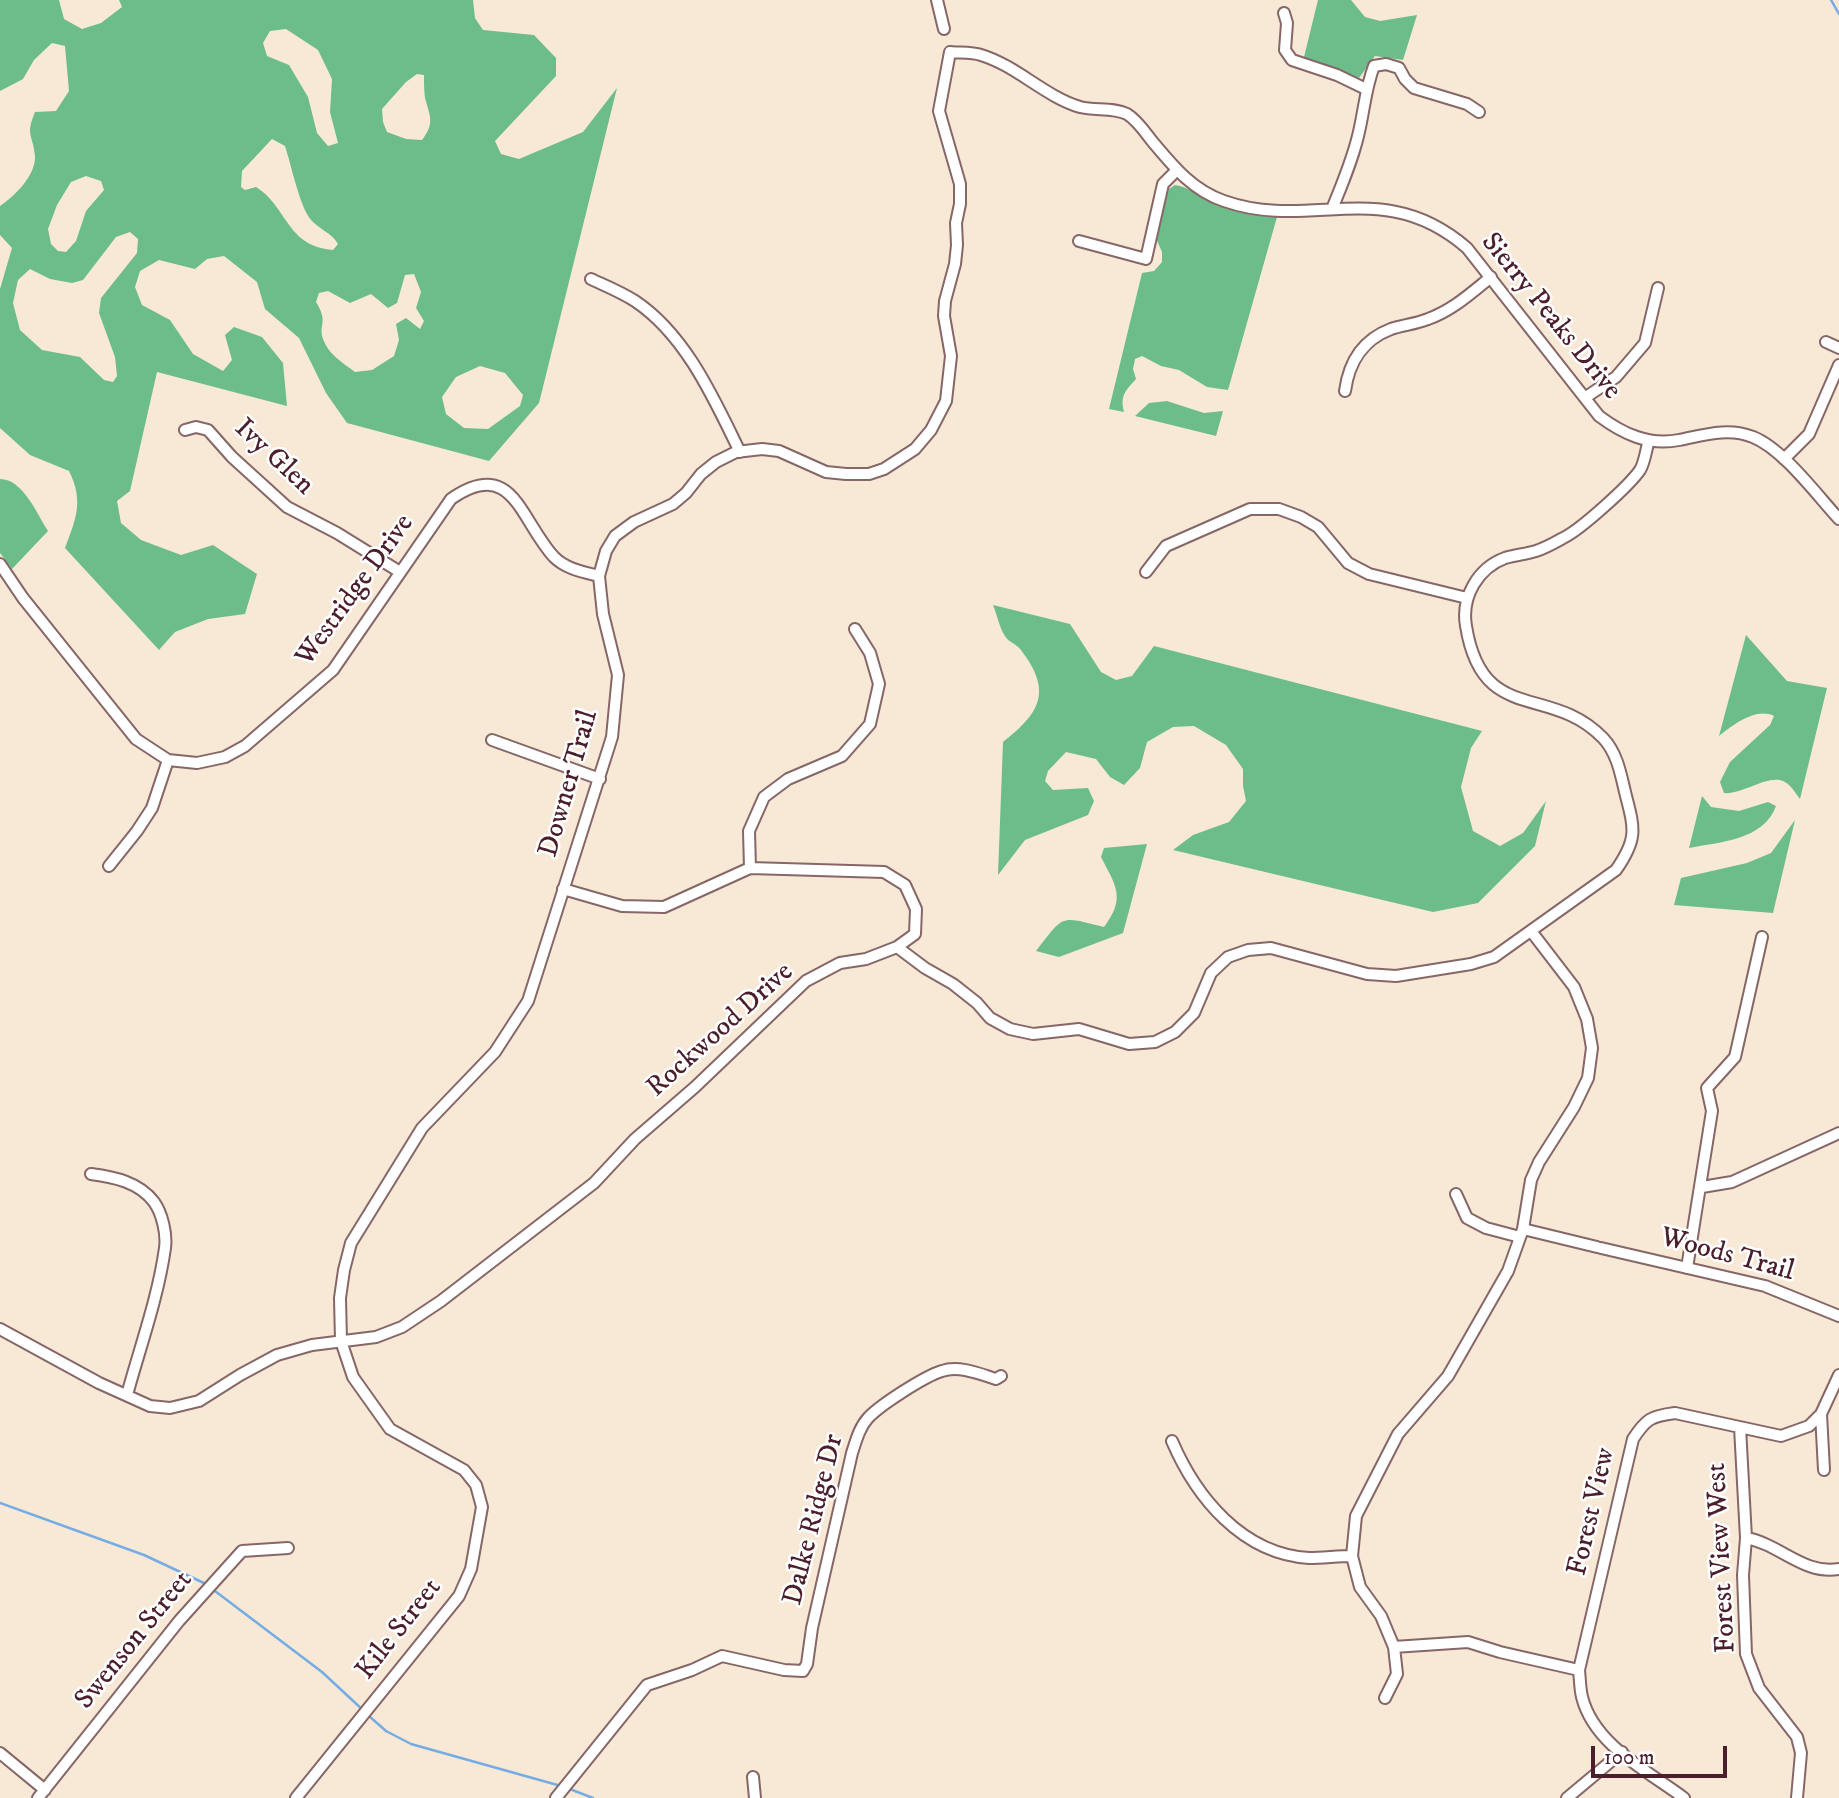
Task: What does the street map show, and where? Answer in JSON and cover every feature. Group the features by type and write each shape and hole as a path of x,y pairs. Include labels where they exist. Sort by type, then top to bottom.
{"street":[{"path":"937,0 944,29"},
{"path":"1284,13 1287,23 1285,50 1292,60 1337,75 1366,89"},
{"name":"Sierry Peaks Drive","path":"950,52 981,55 1080,107 1127,114 1140,125 1177,170 1197,188 1223,201 1270,211 1376,208 1427,220 1467,248 1599,416 1617,429 1649,440 1677,440 1707,432 1729,432 1752,437 1774,449 1839,519"},
{"name":"Downer Trail","path":"464,1469 390,1429 357,1384 341,1341 340,1298 351,1243 422,1128 495,1052 528,1000 612,737 618,675 603,614 599,576 606,551 615,537 634,522 673,504 716,462 740,452 762,449 779,451 826,472 869,474 895,464 915,449 931,430 946,401 951,356 944,316 956,264 956,223 960,204 960,184 939,111 950,52"},
{"path":"1332,209 1347,173 1358,135 1366,89 1374,66 1385,64 1399,68 1414,88 1467,104 1479,112"},
{"path":"1079,241 1146,259 1163,184 1177,170"},
{"path":"1345,391 1352,360 1370,341 1388,330 1429,319 1462,302 1491,276"},
{"path":"591,279 636,302 664,327 711,393 740,452"},
{"path":"1586,397 1616,377 1645,343 1658,288"},
{"path":"1826,342 1839,348"},
{"path":"1784,459 1809,434 1839,365"},
{"name":"Ivy Glen","path":"185,430 196,427 208,430 232,457 286,508 337,533 400,572"},
{"path":"563,889 622,905 664,907 750,868 884,872 905,885 916,909 915,934 897,947 953,984 977,1003 990,1018 1010,1029 1033,1034 1079,1029 1129,1044 1155,1042 1175,1032 1194,1013 1211,973 1228,957 1248,950 1271,948 1367,974 1396,976 1471,964 1494,957 1616,870 1628,853 1634,829 1616,758 1604,739 1571,714 1505,694 1492,684 1478,667 1466,624 1467,598 1474,583 1485,570 1503,559 1537,551 1568,536 1625,488 1641,469 1649,440"},
{"name":"Westridge Drive","path":"168,760 197,763 225,757 245,746 333,670 451,499 467,488 482,484 496,485 511,494 555,558 575,570 599,576"},
{"path":"1146,572 1166,546 1250,509 1279,509 1318,527 1348,563 1369,574 1467,598"},
{"path":"0,565 23,598 136,739 168,760 152,808 109,866"},
{"path":"750,868 749,831 764,797 788,779 842,756 870,724 879,684 870,653 855,629"},
{"path":"492,740 600,779"},
{"path":"1385,1698 1397,1674 1394,1647 1381,1616 1360,1587 1352,1556 1356,1516 1398,1434 1448,1376 1508,1271 1521,1233 1531,1180 1588,1078 1592,1048 1587,1019 1574,987 1531,930"},
{"path":"1687,1268 1712,1111 1707,1088 1735,1057 1762,937"},
{"name":"Rockwood Drive","path":"0,1329 99,1383 150,1406 170,1408 199,1401 277,1355 312,1345 376,1337 402,1327 441,1301 594,1183 635,1139 695,1087 806,981 840,963 866,959 897,947"},
{"path":"1702,1187 1732,1182 1839,1133"},
{"path":"91,1174 116,1178 139,1188 154,1202 162,1220 165,1246 127,1395"},
{"name":"Woods Trail","path":"1455,1194 1467,1218 1486,1228 1599,1247 1775,1289 1839,1316"},
{"name":"Dalke Ridge Dr","path":"556,1798 648,1685 722,1656 803,1671 807,1664 812,1628 852,1453 858,1433 868,1418 897,1396 943,1370 961,1370 996,1379 1001,1376"},
{"path":"1824,1471 1821,1413 1839,1375"},
{"name":"Forest View","path":"1684,1798 1604,1738 1583,1699 1579,1670 1633,1439 1643,1423 1657,1415 1675,1413 1781,1436 1809,1426 1821,1413"},
{"name":"Forest View West","path":"1740,1427 1746,1538 1743,1575 1746,1654 1759,1688 1797,1737 1801,1753 1797,1798"},
{"path":"1172,1441 1184,1470 1203,1497 1224,1521 1248,1537 1276,1551 1308,1558 1352,1556"},
{"name":"Kile Street","path":"296,1798 459,1596 471,1569 482,1507 476,1485 464,1469"},
{"path":"1746,1538 1761,1541 1805,1566 1820,1571 1839,1569"},
{"name":"Swenson Street","path":"41,1794 179,1621 242,1551 288,1548"},
{"path":"1394,1647 1468,1642 1500,1653 1579,1670"},
{"path":"1567,1798 1622,1752"},
{"path":"0,1753 41,1794"},
{"path":"752,1777 755,1798"}],"green space":[{"path":"0,0 59,0 64,19 82,29 101,23 122,7 119,0 473,0 475,18 483,30 534,35 556,58 556,76 495,141 501,154 519,159 583,132 617,88 539,403 489,461 347,423 326,393 299,338 265,309 257,282 224,256 207,259 195,269 159,260 140,271 135,287 142,305 170,320 193,354 223,371 232,360 225,335 234,327 262,337 283,363 287,406 157,372 130,491 117,501 121,523 141,540 181,555 213,545 257,574 245,614 208,619 175,632 159,650 65,548 77,510 74,482 69,471 30,455 0,428 0,289 12,248 0,235 0,206 18,191 32,170 35,156 30,131 35,112 56,111 69,91 65,46 52,43 34,60 23,79 0,91","holes":["286,29 318,50 332,79 330,112 338,143 328,146 317,133 308,97 289,65 267,56 263,43 270,31","417,74 424,75 430,120 429,129 422,140 406,139 387,132 382,109 406,82","272,139 285,146 307,214 338,244 333,250 306,241 296,234 267,195 256,187 245,190 241,187 242,171","86,176 101,181 104,190 86,211 76,241 66,252 58,251 51,244 48,229 57,205 71,182","130,232 138,239 137,253 101,298 99,313 115,357 117,376 113,382 104,380 80,357 42,350 20,330 13,303 18,280 30,269 50,279 72,283 83,280 116,237","414,274 421,292 416,308 424,321 420,329 406,318 396,324 399,340 394,356 372,370 355,372 328,349 322,334 322,315 316,302 319,293 328,291 350,303 371,294 388,308 397,303 405,275","480,366 505,373 523,395 520,406 488,429 464,428 446,414 442,397 456,377"]},
{"path":"1318,0 1351,0 1365,17 1380,21 1417,15 1403,60 1375,56 1359,78 1304,57"},
{"path":"1175,185 1224,208 1277,217 1228,390 1207,387 1179,370 1161,366 1142,356 1135,359 1133,369 1136,379 1124,394 1124,412 1109,409 1142,273 1154,271 1162,262 1162,252 1155,236 1169,189"},
{"path":"1167,401 1204,413 1223,411 1216,436 1135,416 1149,403"},
{"path":"0,479 16,485 22,491 48,531 12,569 0,553"},
{"path":"993,605 1070,624 1101,672 1116,680 1132,676 1154,646 1482,731 1471,748 1461,787 1473,831 1500,846 1523,833 1546,801 1535,846 1478,903 1433,912 1173,850 1193,835 1229,822 1246,801 1243,769 1226,745 1194,726 1173,727 1147,742 1140,768 1124,785 1110,777 1096,759 1066,752 1048,771 1045,781 1053,790 1088,788 1094,801 1088,815 1025,840 998,875 1003,742 1033,711 1039,690 1031,665 1019,648 1005,636"},
{"path":"1746,635 1787,681 1827,688 1800,799 1789,785 1779,780 1731,793 1724,793 1720,782 1730,762 1770,725 1774,716 1752,715 1719,736"},
{"path":"1702,796 1711,807 1739,811 1768,802 1776,806 1762,826 1751,833 1740,838 1689,848"},
{"path":"1795,820 1773,913 1674,905 1681,878 1747,863 1771,853"},
{"path":"1147,844 1123,933 1059,957 1036,951 1058,924 1064,921 1104,927 1117,900 1114,884 1101,857 1104,848"}],"waterway":[{"path":"1831,0 1839,14"},
{"path":"0,1503 144,1555 206,1584"},
{"path":"211,1588 322,1672 364,1711"},
{"path":"369,1716 386,1731 411,1744 561,1786"},
{"path":"567,1788 593,1798"}]}
